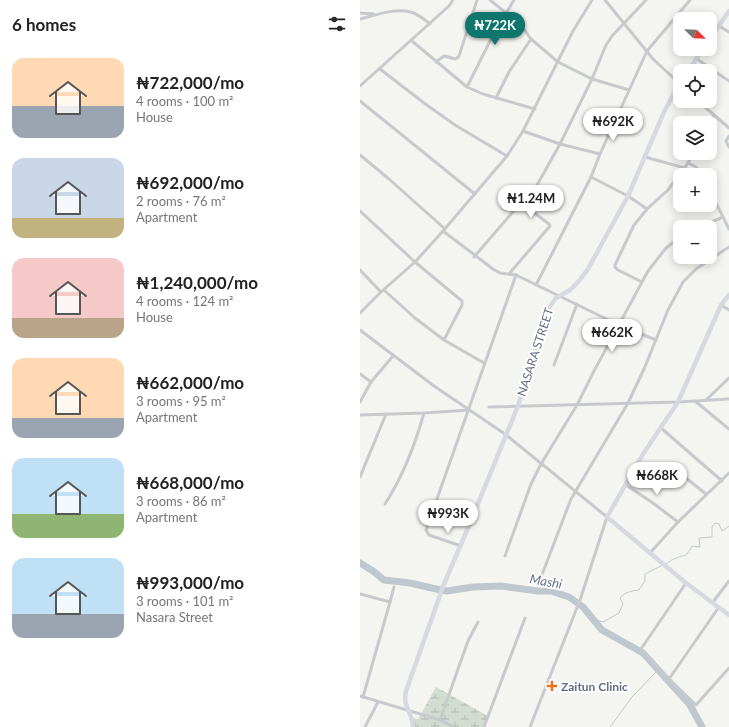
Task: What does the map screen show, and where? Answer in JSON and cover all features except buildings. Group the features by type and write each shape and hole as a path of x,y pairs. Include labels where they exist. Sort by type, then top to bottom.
{"street":[{"path":"360,86 412,41 454,0"},
{"path":"436,62 444,56 456,59 459,56 477,0"},
{"path":"490,0 521,25 531,39 558,62 592,79 629,90"},
{"path":"467,87 506,12 514,0"},
{"path":"360,313 415,262 507,156 535,109 558,62 592,0"},
{"path":"605,0 647,52 673,77"},
{"path":"474,256 518,206 527,203 560,144 592,79 606,45 612,36 646,0"},
{"path":"536,285 591,177 647,52 690,0"},
{"path":"360,19 394,11 411,12 430,24"},
{"path":"717,29 729,11"},
{"path":"360,13 378,14"},
{"path":"719,26 729,32"},
{"path":"496,98 509,72 531,39"},
{"path":"412,41 467,87 496,98 535,109"},
{"path":"693,64 698,56"},
{"path":"696,59 729,81"},
{"path":"380,69 455,125 507,156"},
{"name":"NASARA STREET","path":"413,727 413,720 404,703 404,698 444,584 461,546 505,434 518,406 548,309 552,302 570,290 579,281 628,196 664,112 673,96"},
{"path":"360,100 475,194"},
{"path":"706,108 729,128"},
{"path":"523,131 560,144 600,154"},
{"path":"729,136 726,141 729,147"},
{"path":"360,155 389,179 474,256 493,269 500,273 516,275 619,325 656,340"},
{"path":"644,157 685,168 690,160"},
{"path":"688,163 697,168"},
{"path":"591,177 628,196 647,209"},
{"path":"642,282 618,270 615,265 634,225 647,209 673,184"},
{"path":"509,274 550,226 524,205"},
{"path":"717,205 729,229"},
{"path":"360,211 415,262 462,301 462,305 444,340"},
{"path":"716,220 723,217"},
{"path":"505,556 531,484 541,464 577,405 648,271 666,248 673,242"},
{"path":"538,585 562,518 575,490 628,403 668,310 683,282 696,269 729,247"},
{"path":"360,270 382,291 444,340 484,363"},
{"path":"461,546 429,535 426,530 516,275"},
{"path":"530,727 580,600 607,518 643,454 678,402 721,305 729,295"},
{"path":"554,365 577,304"},
{"path":"721,305 729,310"},
{"path":"360,330 393,356 505,434 575,490 661,563 729,614"},
{"path":"360,402 371,382 393,356"},
{"path":"360,374 371,382"},
{"path":"706,400 729,378"},
{"path":"489,407 678,402 729,399"},
{"path":"694,401 729,429"},
{"path":"360,415 469,410"},
{"path":"385,504 397,486 411,453 424,413"},
{"path":"360,477 386,414"},
{"path":"661,428 722,481"},
{"path":"671,466 706,494"},
{"path":"650,553 678,522 729,473"},
{"path":"626,485 653,502 678,522"},
{"path":"713,602 729,580"},
{"path":"686,583 641,649 696,705 729,668"},
{"path":"394,586 361,696 440,720 454,727"},
{"path":"360,594 390,602"},
{"path":"669,679 720,607"},
{"path":"484,727 525,618"},
{"path":"440,720 468,641 478,622"},
{"path":"366,727 378,702"}],"green space":[{"path":"436,687 488,716 484,727 410,727 413,718 418,719"}],"waterway":[{"path":"666,564 673,559 686,555 692,546 700,547 699,538 712,537 712,527 715,523 719,524 722,531 729,526"},
{"name":"Mashi","path":"360,563 384,580 410,583 447,591 473,587 501,586 538,591 551,591 569,597 583,607 602,630 643,653 690,705 702,727"},
{"path":"593,619 603,622 619,613 623,604 620,598 628,592 639,590 645,581 645,574 663,565"},
{"path":"610,727 632,697 658,670"}],"place":[{"name":"Zaitun Clinic","path":"552,686"}]}
